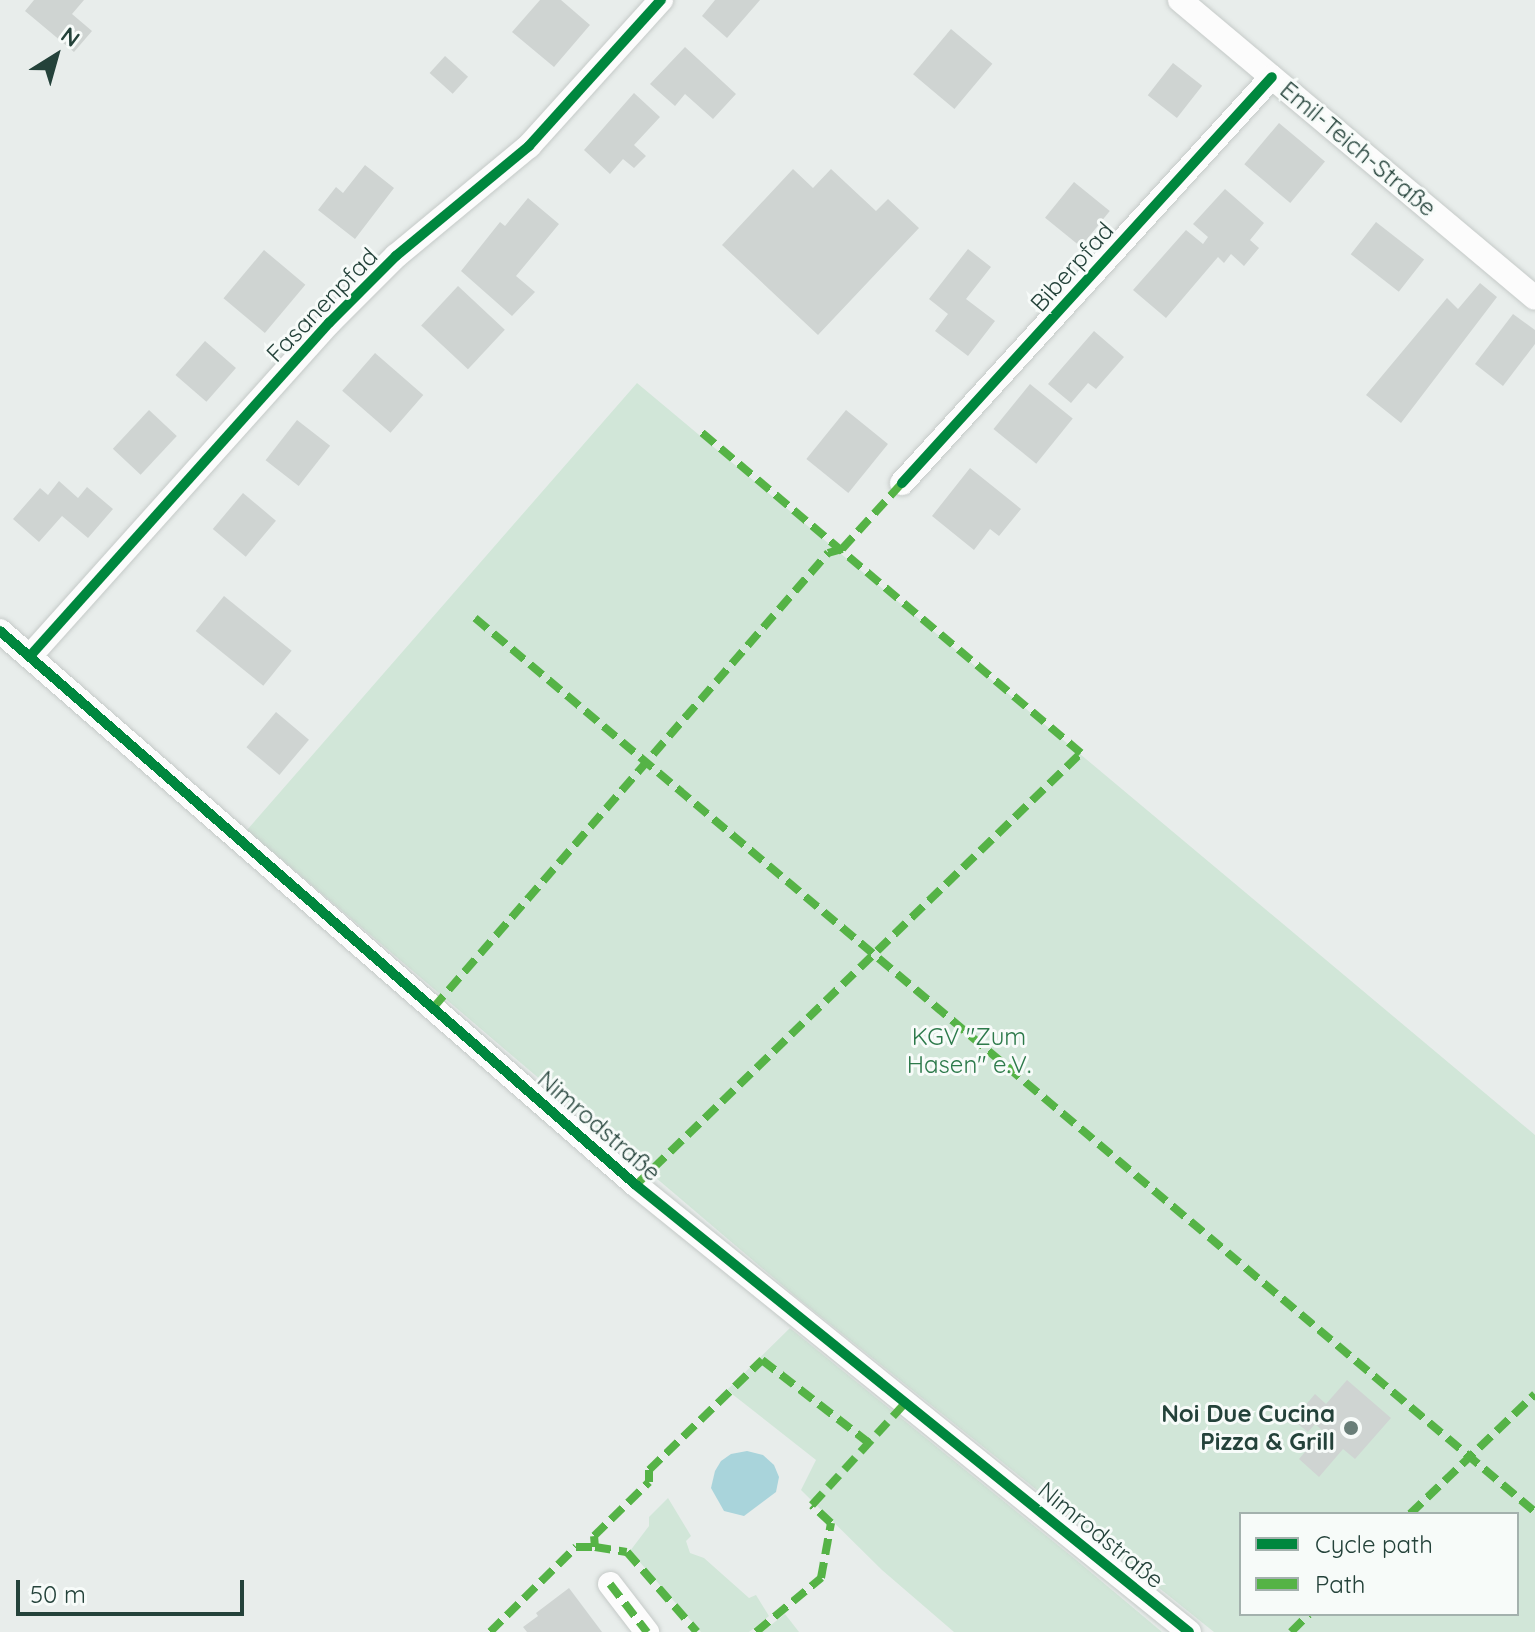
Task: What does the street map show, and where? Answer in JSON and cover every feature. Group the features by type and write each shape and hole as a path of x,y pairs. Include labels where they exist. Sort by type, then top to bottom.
{"street":[{"name":"Fasanenpfad","path":"30,656 329,323 396,256 529,146 661,0"},
{"name":"Emil-Teich-Straße","path":"1180,0 1535,298"},
{"name":"Biberpfad","path":"902,483 1272,77"},
{"name":"Nimrodstraße","path":"0,631 636,1185 1189,1632"},
{"path":"610,1584 647,1632"}],"green space":[{"name":"KGV \"Zum Hasen\" e.V.","path":"637,383 1535,1135 1535,1632 1214,1632 795,1296 247,830"},
{"path":"790,1328 1162,1632 954,1632 882,1570 801,1490 816,1460 727,1390"},
{"path":"668,1498 691,1536 686,1541 690,1553 704,1558 749,1598 756,1595 769,1616 749,1632 701,1632 630,1551 649,1526 649,1517"},
{"path":"785,1614 799,1632 762,1632"}],"water":[{"path":"747,1451 763,1455 774,1465 779,1477 776,1492 744,1516 724,1511 711,1488 721,1461 731,1454"}],"building":[{"path":"34,0 84,0 72,14 92,31 74,52 25,11"},
{"path":"540,0 561,0 590,25 554,67 512,32"},
{"path":"715,0 760,0 727,38 702,16"},
{"path":"951,29 992,64 954,109 913,74"},
{"path":"685,47 736,94 713,119 685,94 675,106 650,84"},
{"path":"445,56 468,77 453,94 430,73"},
{"path":"1173,63 1202,86 1177,118 1148,95"},
{"path":"634,93 660,117 634,145 646,156 634,168 623,159 610,174 584,150"},
{"path":"1279,123 1325,162 1290,203 1244,164"},
{"path":"365,165 394,188 355,239 318,210 336,187 343,193"},
{"path":"793,169 813,188 831,169 876,211 888,199 919,228 818,335 722,245"},
{"path":"1074,182 1110,211 1081,247 1045,218"},
{"path":"1225,189 1264,223 1250,240 1259,248 1244,266 1231,254 1224,263 1218,257 1166,318 1133,290 1186,230 1203,244 1208,237 1193,224"},
{"path":"528,198 559,224 516,276 535,292 512,316 461,271 500,222 505,226"},
{"path":"1376,222 1424,260 1399,292 1351,254"},
{"path":"968,249 991,267 966,299 995,321 968,356 935,331 948,314 929,299"},
{"path":"264,250 305,285 265,333 224,298"},
{"path":"1480,283 1497,297 1401,423 1366,395 1447,298 1458,309"},
{"path":"458,286 505,330 468,369 421,325"},
{"path":"1513,314 1535,330 1535,344 1503,386 1475,364"},
{"path":"1094,331 1124,357 1096,389 1088,383 1071,403 1048,384"},
{"path":"205,341 236,368 206,402 175,375"},
{"path":"375,353 423,395 390,433 342,391"},
{"path":"1030,384 1073,419 1036,464 993,429"},
{"path":"149,410 177,436 141,475 113,449"},
{"path":"846,410 888,444 848,493 806,459"},
{"path":"297,420 330,446 299,486 266,460"},
{"path":"970,468 1021,509 999,536 990,529 974,550 932,516"},
{"path":"59,481 78,498 87,487 113,509 88,538 62,516 39,542 13,519 40,488 48,495"},
{"path":"243,493 276,521 246,557 213,529"},
{"path":"224,596 292,651 263,686 196,631"},
{"path":"276,712 309,740 279,775 246,747"},
{"name":"Noi Due Cucina Pizza & Grill","path":"1347,1380 1391,1418 1355,1459 1343,1449 1319,1477 1299,1459 1323,1431 1315,1424 1308,1432 1293,1420 1315,1394 1326,1404"},
{"path":"569,1588 602,1632 527,1632 523,1627 538,1616 536,1613"}],"marked path":[{"path":"636,1185 1081,753 701,432"},
{"path":"433,1008 828,553 842,549 902,483"},
{"path":"475,618 1535,1512"},
{"path":"595,1547 594,1536 649,1482 649,1470 762,1360 869,1443"},
{"path":"1412,1512 1535,1394"},
{"path":"756,1632 821,1578 831,1523 812,1505 905,1403"},
{"path":"490,1632 576,1547 627,1552 697,1632"},
{"path":"610,1584 647,1632"},
{"path":"1291,1632 1307,1616"}],"cycle path":[{"path":"30,656 329,323 396,256 529,146 661,0"},
{"path":"902,483 1272,77"},
{"path":"0,631 636,1185 1189,1632"}],"place":[{"name":"Noi Due Cucina Pizza & Grill","path":"1351,1428"}]}
